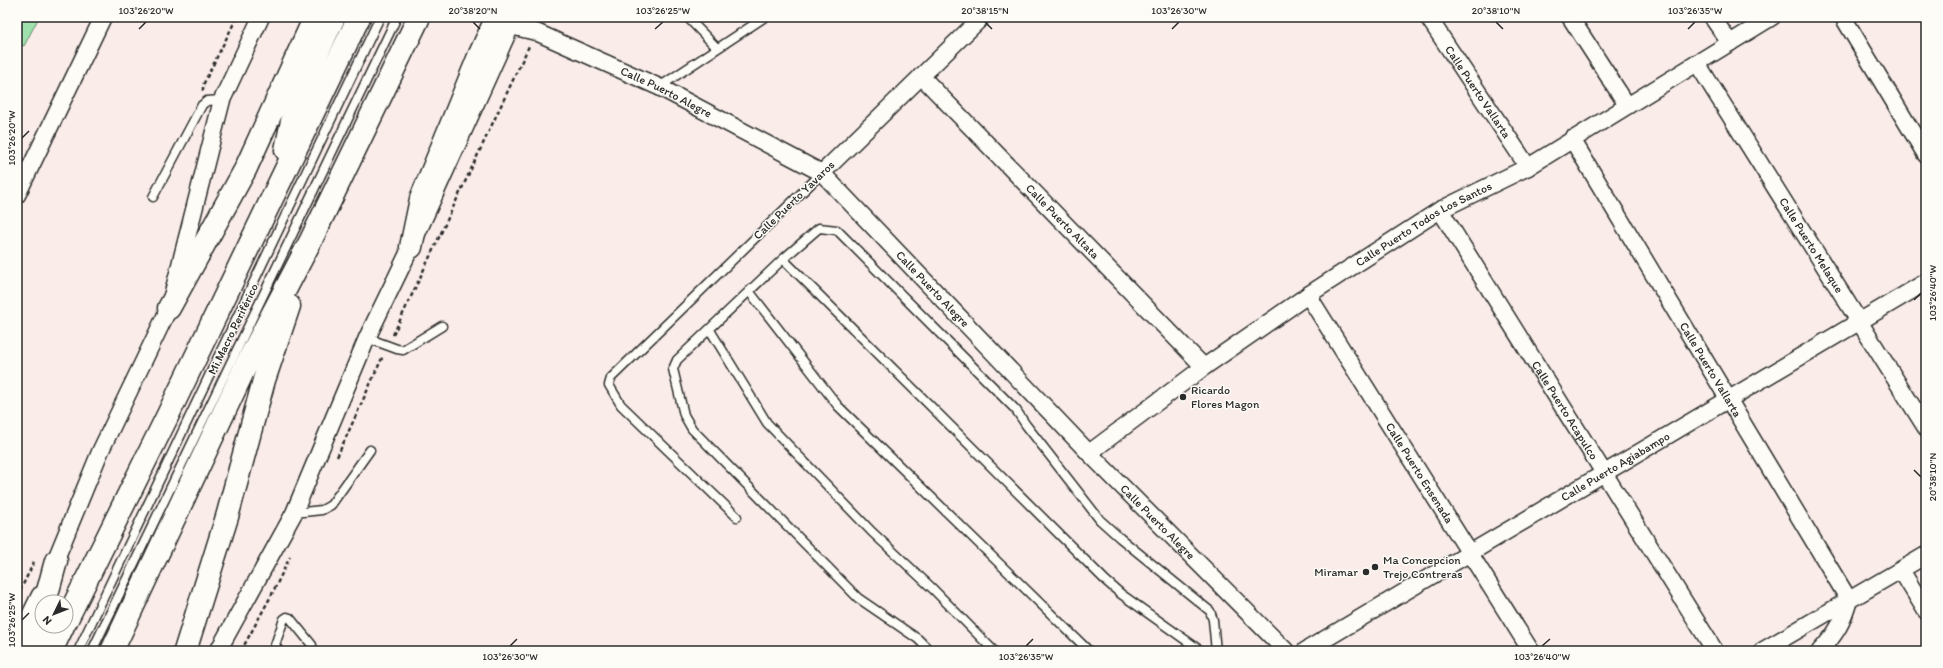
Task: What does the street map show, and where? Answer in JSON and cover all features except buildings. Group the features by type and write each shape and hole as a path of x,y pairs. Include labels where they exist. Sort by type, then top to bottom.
{"highway":[{"path":"169,308 245,170 315,17"},
{"path":"245,170 297,97 334,17"},
{"path":"74,605 166,419 359,17"},
{"path":"112,651 247,363 311,240 419,17"},
{"path":"411,247 422,199 480,54 507,20"},
{"path":"279,184 297,97"},
{"path":"186,651 227,517 264,380 311,240"},
{"path":"45,594 47,558"},
{"path":"32,651 36,634"},
{"path":"51,651 59,634"}],"street":[{"path":"17,195 103,17"},
{"path":"17,642 47,558 169,308 222,100 261,17"},
{"name":"Calle Puerto Yavaros","path":"822,173 982,17"},
{"name":"Calle Puerto Vallarta","path":"1428,17 1528,167"},
{"path":"1570,17 1627,105"},
{"path":"1712,17 1730,43"},
{"name":"Calle Puerto Todos Los Santos","path":"1089,453 1204,367 1308,295 1440,210 1528,167 1772,17"},
{"path":"1843,17 1926,156"},
{"name":"Calle Puerto Alegre","path":"507,20 659,87 822,173 1089,453 1286,651"},
{"name":"Calle Puerto Melaque","path":"1697,63 1926,428"},
{"name":"Calle Puerto Altata","path":"921,76 1204,367"},
{"name":"Calle Puerto Vallarta","path":"1572,139 1849,600"},
{"path":"17,171 32,165"},
{"name":"Calle Puerto Acapulco","path":"1440,210 1715,651"},
{"path":"218,651 294,513 367,338 411,247"},
{"name":"Calle Puerto Agiabampo","path":"1305,651 1926,282"},
{"name":"Calle Puerto Ensenada","path":"1308,295 1531,651"},
{"path":"1762,651 1926,555"},
{"path":"1901,570 1926,611"},
{"path":"1820,651 1833,637 1844,619 1849,600"}],"lane":[{"name":"Mi Macro Periférico","path":"78,651 380,17"},
{"name":"Mi Macro Periférico","path":"92,651 397,17"},
{"path":"687,17 717,48"},
{"path":"659,87 765,17"},
{"path":"153,197 202,105 207,101 222,100"},
{"name":"Calle Puerto Yavaros","path":"737,517 621,405 609,385 611,378 822,173"},
{"path":"930,651 918,639 858,598 692,429 684,415 673,369 677,360 783,259 819,228 837,230 1016,410 1100,520 1210,611 1213,620 1216,651"},
{"path":"783,259 1106,581 1121,594 1201,651"},
{"path":"749,291 838,406 1088,651"},
{"path":"367,338 396,349 403,350 442,326"},
{"path":"710,330 767,423 872,532 933,589 994,651"},
{"path":"294,513 322,510 331,505 370,450"},
{"path":"279,651 275,645 284,618 287,616 312,645 312,651"}],"path":[{"path":"202,105 203,85 237,17"},
{"path":"17,597 47,558"}],"green space":[{"path":"17,17 39,17 24,46 17,43"}],"place":[{"name":"Ricardo Flores Magon","path":"1183,397"},
{"name":"Ma Concepcion Trejo Contreras","path":"1375,567"},
{"name":"Miramar","path":"1366,572"}]}
